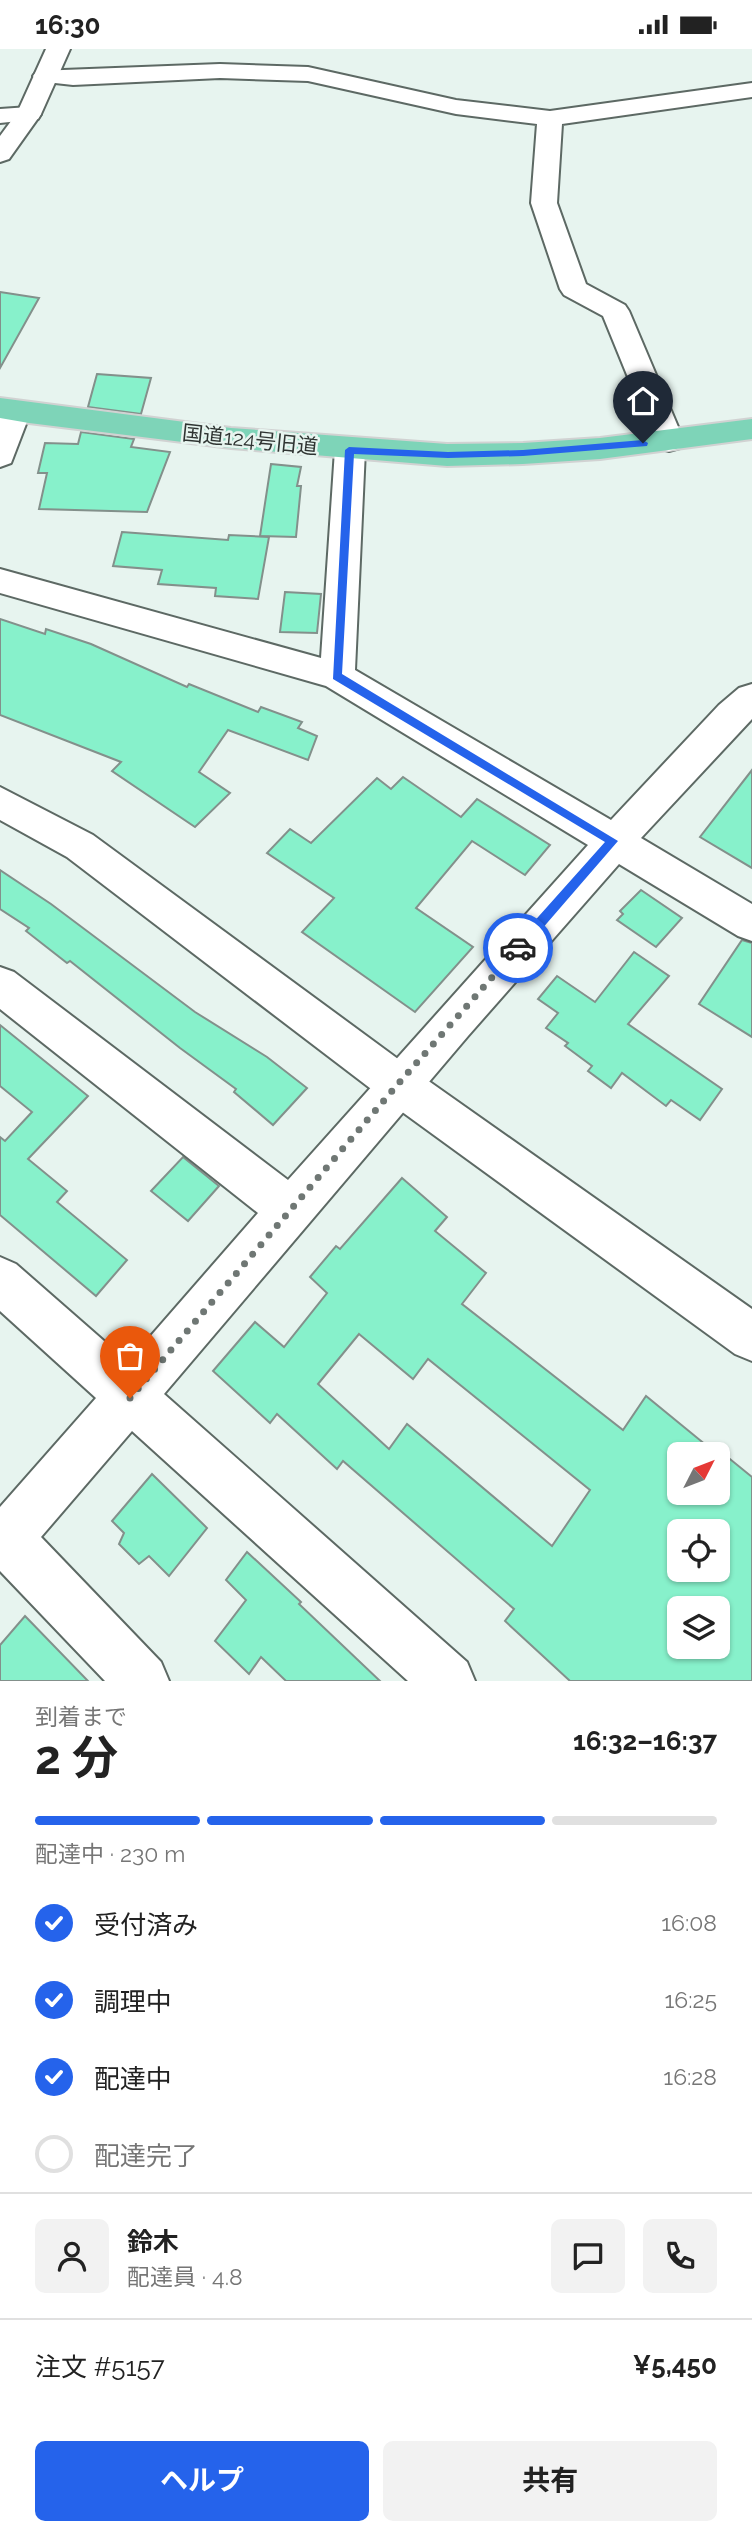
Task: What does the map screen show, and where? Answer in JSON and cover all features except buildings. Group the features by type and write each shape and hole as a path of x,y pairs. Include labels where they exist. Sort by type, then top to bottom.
{"highway":[{"name":"国道124号旧道","path":"8,410 349,450 448,455 523,453 669,441 752,429"}],"street":[{"path":"0,155 29,114 58,49"},
{"path":"307,73 314,49"},
{"path":"45,76 73,78 220,71 307,73 456,107 550,118 752,90"},
{"path":"0,116 29,114"},
{"path":"550,118 544,203 574,289 615,311 669,441"},
{"path":"0,456 8,410"},
{"path":"337,676 349,450"},
{"path":"0,582 337,676 752,924"},
{"path":"142,1681 3,1541 130,1398 398,1084 613,841 732,715 752,698"},
{"path":"0,802 80,846 398,1084 752,1337"},
{"path":"0,985 290,1210"},
{"path":"0,1280 448,1681"}],"way so far":[{"path":"130,1398 518,948"}],"route":[{"path":"518,948 613,841 337,676 349,450 448,455 523,453 643,443"}]}
